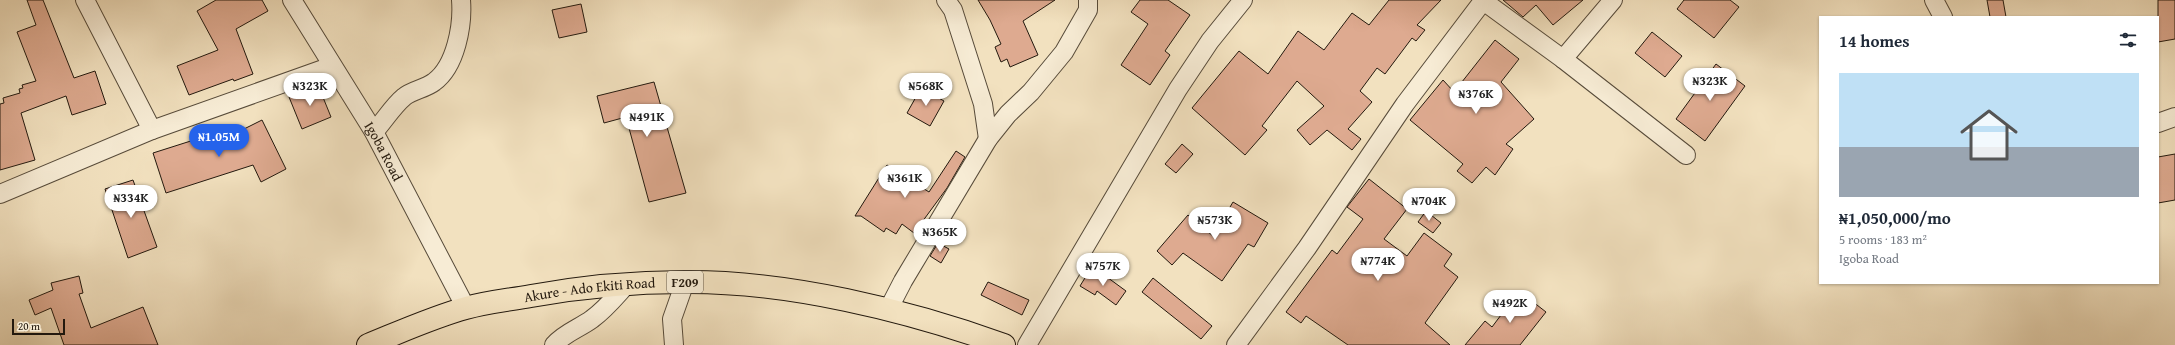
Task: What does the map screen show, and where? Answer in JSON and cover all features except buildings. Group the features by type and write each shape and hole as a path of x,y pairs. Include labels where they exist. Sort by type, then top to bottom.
{"main road":[{"name":"Akure - Ado Ekiti Road","path":"368,345 466,308 569,289 628,283 685,282 782,289 888,310 1004,345"}],"street":[{"path":"85,0 152,130"},
{"name":"Igoba Road","path":"292,0 374,132 466,308"},
{"path":"374,132 404,96 435,82 444,72 451,60 460,28 461,0"},
{"path":"946,0 953,10 983,104 988,139"},
{"path":"888,310 988,139 1064,52 1088,10 1088,0"},
{"path":"1027,345 1178,89 1210,41 1242,0"},
{"path":"1563,59 1613,0"},
{"path":"1934,0 1942,16"},
{"path":"1236,345 1302,254 1396,116 1483,1 1563,59 1686,155"},
{"path":"0,194 152,130 332,66"},
{"path":"2159,124 2175,117"},
{"path":"674,345 672,319 685,282"},
{"path":"554,345 560,338 591,320 628,283"}]}
